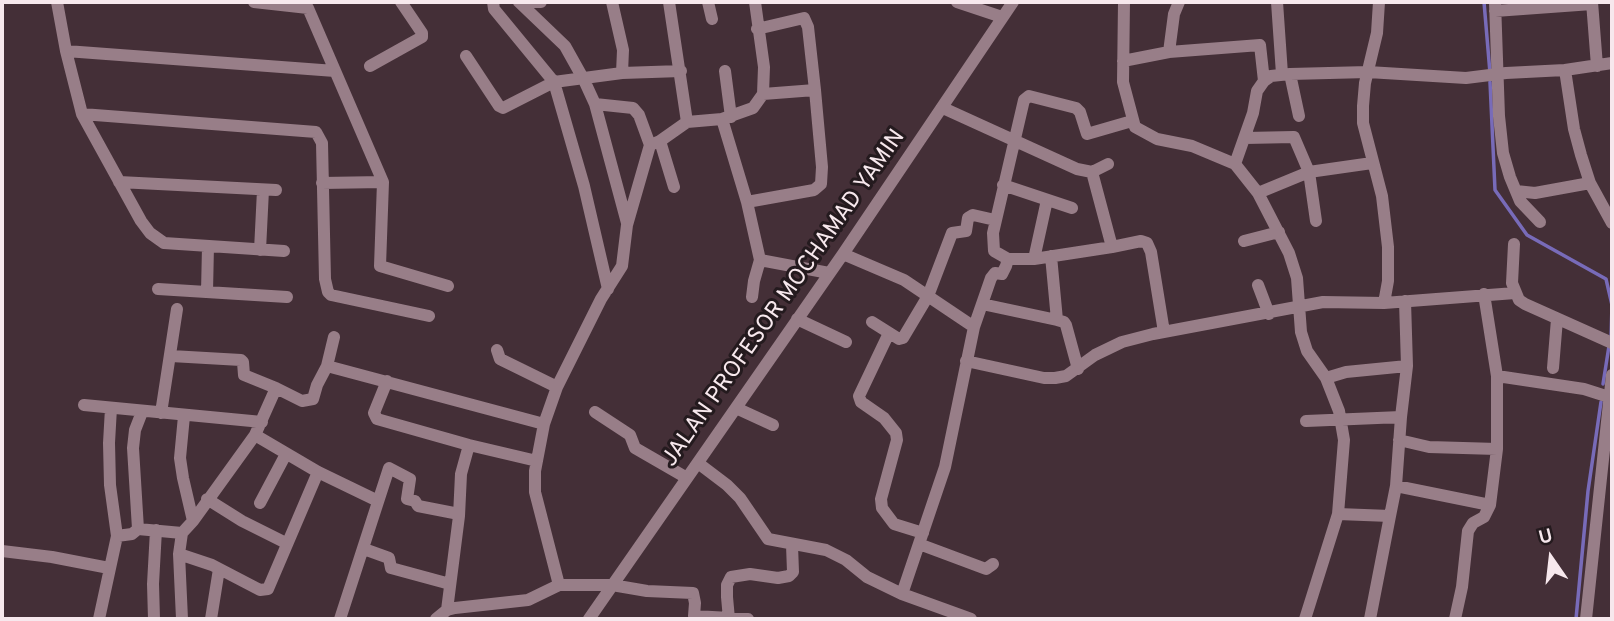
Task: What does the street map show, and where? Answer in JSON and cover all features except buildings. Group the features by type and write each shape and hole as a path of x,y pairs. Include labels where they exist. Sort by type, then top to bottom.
{"street":[{"path":"57,2 82,114 141,221 155,239 164,243 284,251"},
{"path":"254,2 307,5 383,182 380,266 447,286"},
{"path":"370,66 422,37 401,2"},
{"path":"493,2 494,9 554,82 584,186 608,289"},
{"path":"519,2 565,46 584,80 595,104 627,225"},
{"path":"529,2 541,2"},
{"path":"612,2 623,50 622,73"},
{"path":"668,2 687,122"},
{"path":"708,2 712,19"},
{"path":"559,584 537,506 534,484 544,424 557,387 601,299 622,265 627,225 655,143 687,122 727,118 753,108 763,94 764,67 755,2"},
{"path":"957,2 1002,18"},
{"name":"JALAN PROFESOR MOCHAMAD YAMIN","path":"589,619 843,254 1013,2"},
{"path":"1124,2 1123,82 1132,121 1138,131 1157,139 1192,146 1235,164 1258,192 1289,253 1297,278 1301,332 1307,351 1326,378 1336,402 1343,440 1338,514 1308,618"},
{"path":"1169,52 1174,14 1179,2"},
{"path":"1277,2 1286,74 1299,116"},
{"path":"1379,2 1377,33 1363,106 1363,123 1381,196 1388,247 1388,281 1384,303"},
{"path":"1541,222 1524,207 1503,153 1495,7 1592,3 1597,66"},
{"path":"747,202 814,190 821,184 822,167 808,27 804,18 757,29"},
{"path":"1123,61 1169,52 1260,45 1264,80"},
{"path":"66,51 335,71"},
{"path":"466,56 500,107 554,82 622,73 681,71"},
{"path":"1235,164 1245,138 1256,91 1264,80 1286,74 1368,72 1466,78 1506,73 1565,71 1612,63"},
{"path":"725,71 727,118 760,260 752,297"},
{"path":"1565,71 1574,129 1590,183 1612,223"},
{"path":"763,94 815,90"},
{"path":"1132,121 1087,134 1080,112 1076,108 1029,96 1024,100 995,220 992,245 993,251 1008,258 1034,259 1141,241 1147,243 1151,252 1164,332"},
{"path":"595,104 633,108 655,143 674,187"},
{"path":"943,108 1064,163 1092,172 1108,164"},
{"path":"82,114 316,132 322,143 325,279 329,294 429,317"},
{"path":"1245,138 1294,137 1309,172 1316,221"},
{"path":"1258,192 1309,172 1372,163"},
{"path":"1092,172 1112,247"},
{"path":"119,182 270,190 260,250"},
{"path":"322,183 383,182"},
{"path":"1516,191 1535,193 1590,183"},
{"path":"1003,185 1072,208"},
{"path":"1034,259 1047,200"},
{"path":"872,322 898,339 903,338 928,296 952,233 966,231 968,218 973,215 995,220"},
{"path":"1244,241 1279,232"},
{"path":"1514,244 1511,271 1515,293 1525,304 1612,343"},
{"path":"207,292 208,246"},
{"path":"843,254 885,270 974,327"},
{"path":"1051,256 1056,320"},
{"path":"902,594 945,467 974,327 991,278 995,273 1002,274 1008,258"},
{"path":"760,260 829,273"},
{"path":"1258,285 1269,314"},
{"path":"158,289 286,297"},
{"path":"966,360 1044,378 1066,376 1095,355 1122,342 1323,302 1384,303 1515,293"},
{"path":"1455,619 1462,587 1468,531 1473,523 1484,517 1490,505 1497,449 1497,376 1484,295"},
{"path":"1370,619 1396,486 1407,366 1405,301"},
{"path":"982,304 1064,322 1078,369"},
{"path":"161,413 177,309"},
{"path":"797,319 846,342"},
{"path":"1553,368 1557,319"},
{"path":"889,333 859,396 861,402 884,418 896,433 897,440 881,499 882,508 894,524 921,538 986,569 993,564"},
{"path":"171,356 241,360 244,375 302,401 313,399 327,366 334,337"},
{"path":"497,350 500,359 557,387"},
{"path":"327,366 544,424"},
{"path":"1326,378 1346,372 1407,366"},
{"path":"1586,619 1602,395 1612,375"},
{"path":"1497,376 1584,389 1602,395"},
{"path":"387,381 375,417 470,445 537,461"},
{"path":"182,619 179,554 182,533 255,435 276,388"},
{"path":"84,405 262,422"},
{"path":"99,619 117,536 110,485 111,408"},
{"path":"736,408 773,425"},
{"path":"138,529 133,448 135,430 142,412"},
{"path":"595,412 630,435 637,450 687,478"},
{"path":"184,416 180,458 193,521"},
{"path":"1306,421 1401,417"},
{"path":"255,435 318,472 379,501"},
{"path":"1399,440 1429,447 1497,449"},
{"path":"447,610 459,514 461,474 470,445"},
{"path":"260,503 286,454"},
{"path":"698,463 740,498 768,539 826,550 846,560 867,577 941,614 971,619"},
{"path":"340,619 391,468 410,479 407,499 415,501 418,506 459,514"},
{"path":"179,554 219,569 260,590 266,590 318,472"},
{"path":"1396,486 1490,505"},
{"path":"207,499 242,521 286,542"},
{"path":"1338,514 1390,516"},
{"path":"117,536 130,535 138,529 182,533"},
{"path":"154,619 156,530"},
{"path":"729,618 727,584 731,577 750,574 778,578 789,576 793,572 792,545"},
{"path":"364,549 389,558 391,568 450,584"},
{"path":"2,551 52,556 109,568"},
{"path":"211,619 219,569"},
{"path":"436,619 447,610 528,600 559,584 612,585 647,591 693,593 694,616 748,619"}],"waterway":[{"path":"1484,2 1490,73"},
{"path":"1490,82 1495,190 1527,235 1606,279 1612,305 1611,338"},
{"path":"1603,384 1609,346"},
{"path":"1576,619 1588,491 1601,402"}]}
